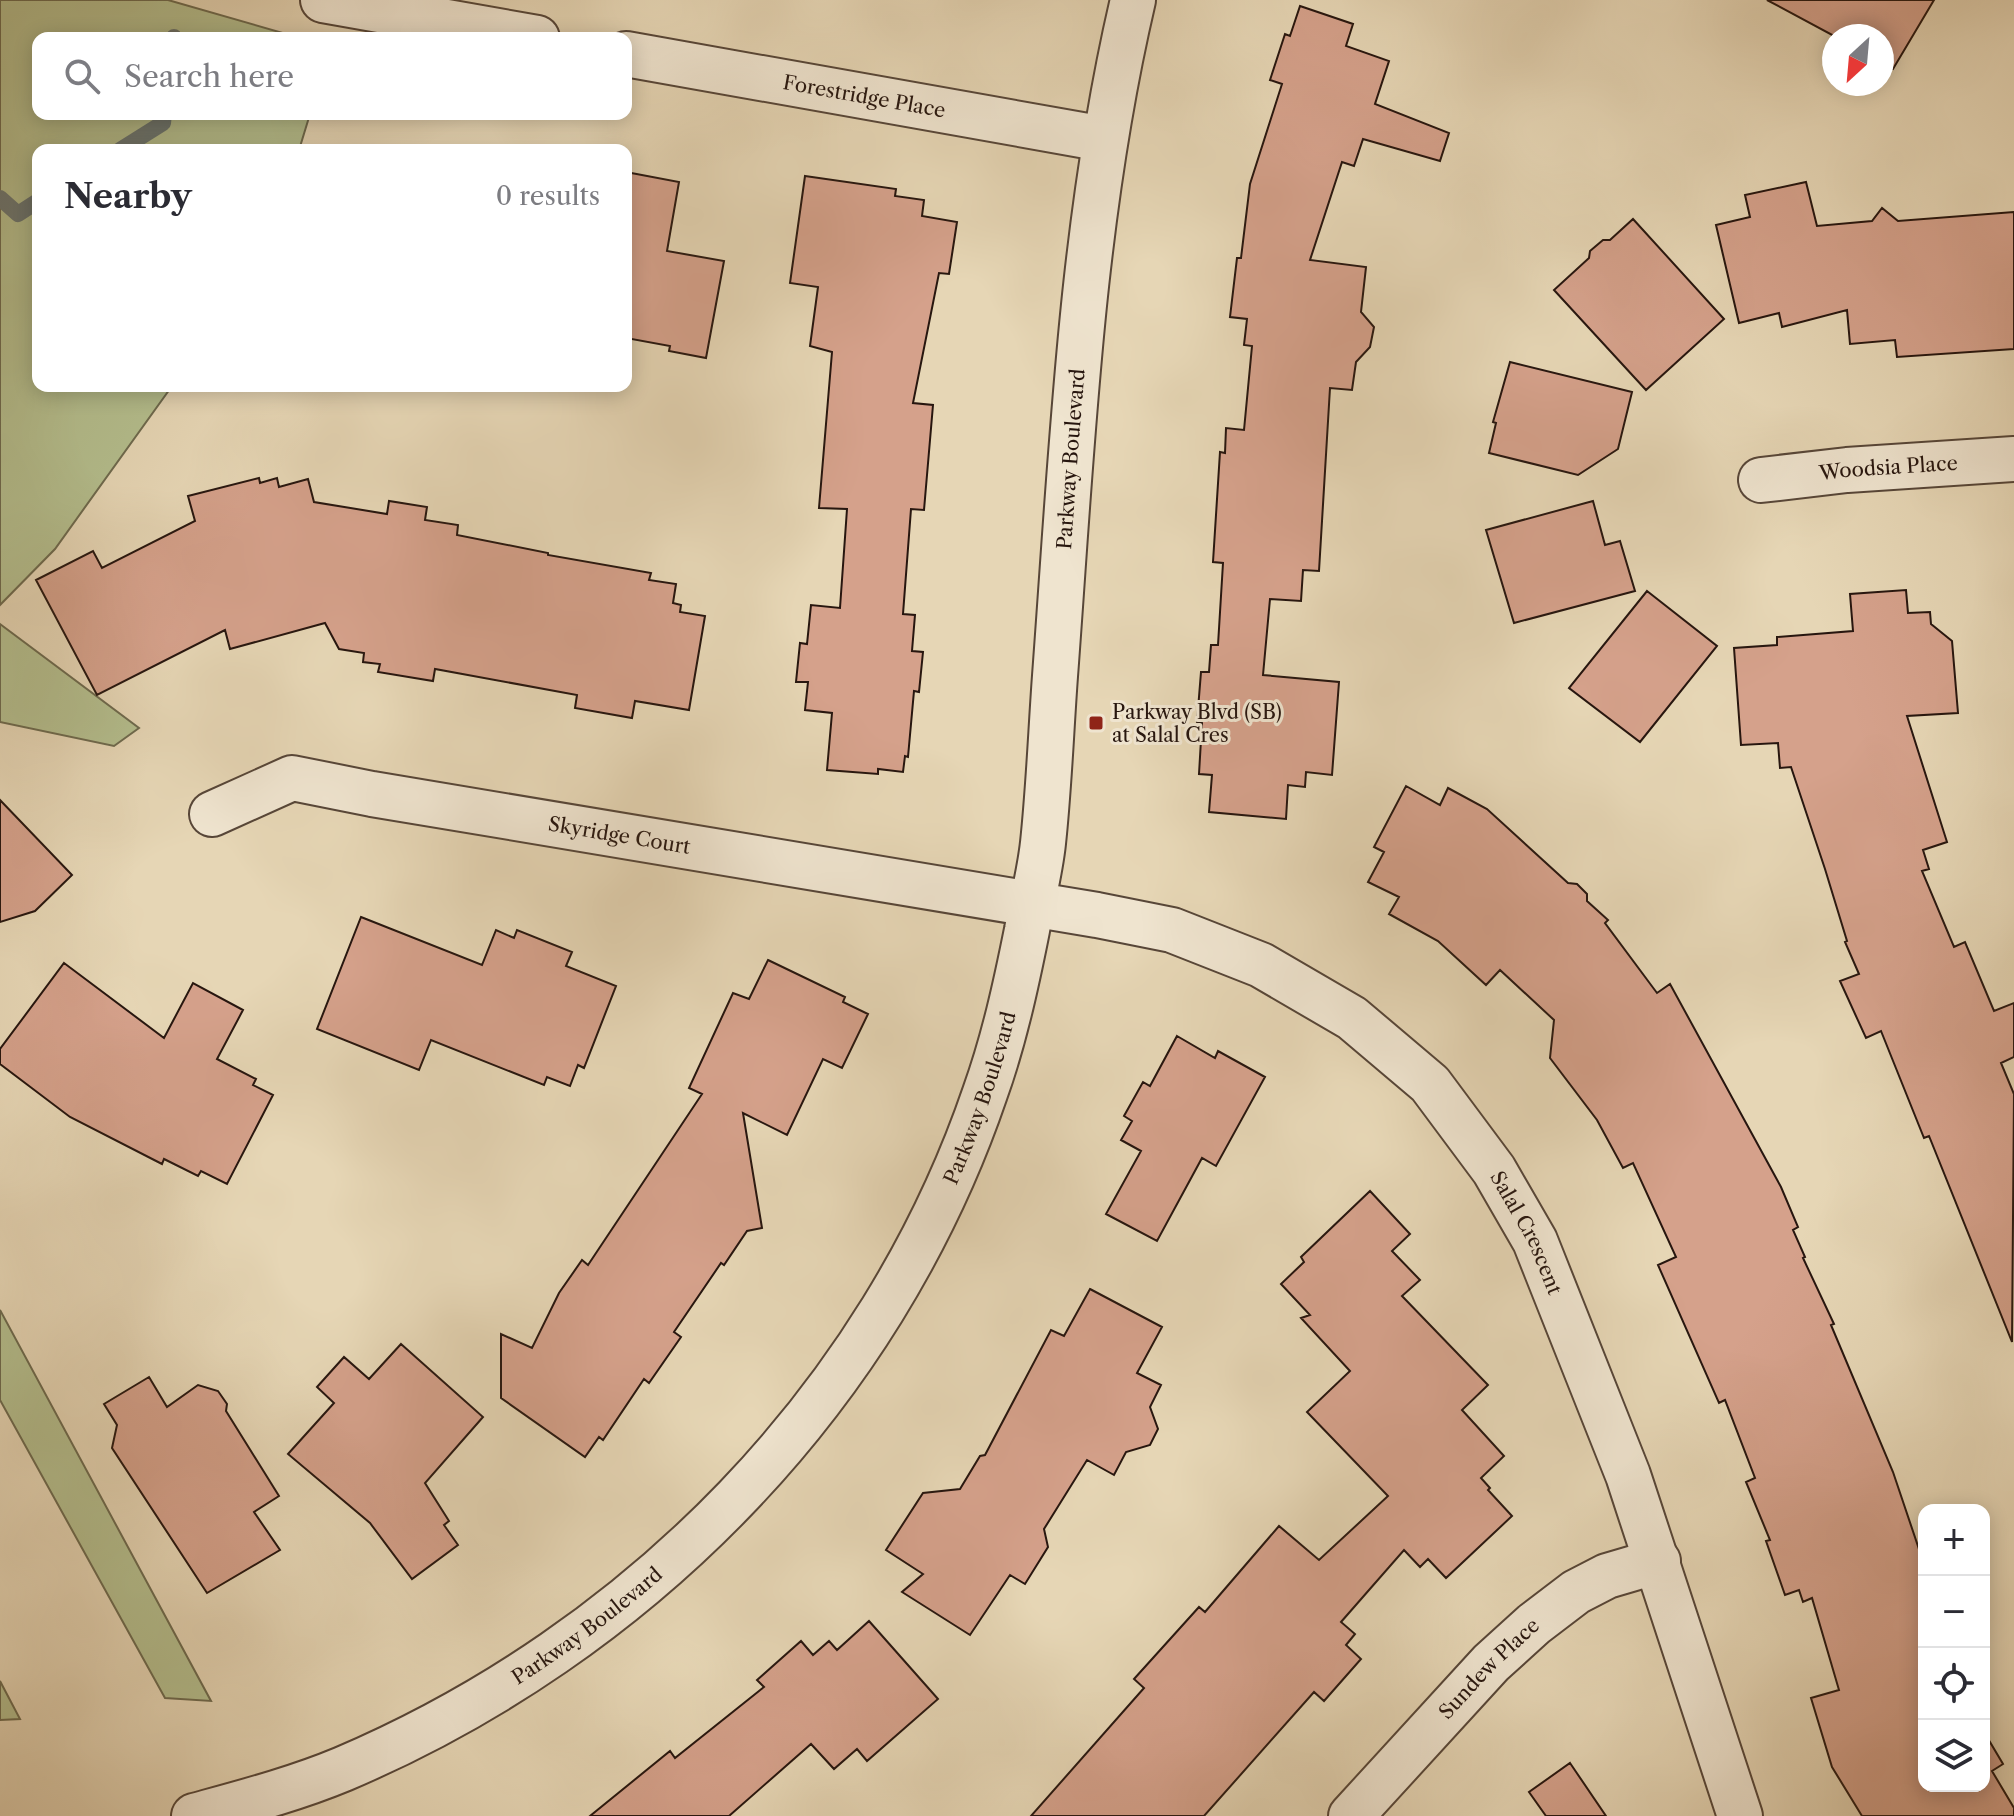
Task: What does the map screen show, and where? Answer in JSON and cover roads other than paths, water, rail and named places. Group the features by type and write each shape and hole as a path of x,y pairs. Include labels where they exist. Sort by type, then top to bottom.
{"street":[{"path":"323,0 503,32"},
{"name":"Parkway Boulevard","path":"194,1816 271,1795 339,1770 443,1721 565,1647 612,1612 682,1553 792,1437 845,1367 888,1300 927,1229 958,1163 986,1091 1014,992 1043,846 1079,349 1104,139 1133,0"},
{"name":"Forestridge Place","path":"632,55 1104,139"},
{"name":"Woodsia Place","path":"1761,480 1847,470 2013,466"},
{"name":"Skyridge Court","path":"212,814 292,778 1032,904"},
{"name":"Salal Crescent","path":"1032,904 1172,930 1261,965 1352,1018 1430,1084 1494,1170 1535,1241 1628,1475 1740,1816"},
{"name":"Sundew Place","path":"1351,1816 1491,1663 1534,1624 1576,1592 1607,1576 1658,1561"}],"waterway":[{"path":"130,144 163,120"},
{"path":"0,198 18,214 32,205"}],"place":[{"name":"Parkway Blvd (SB) at Salal Cres","path":"1096,723"}]}
